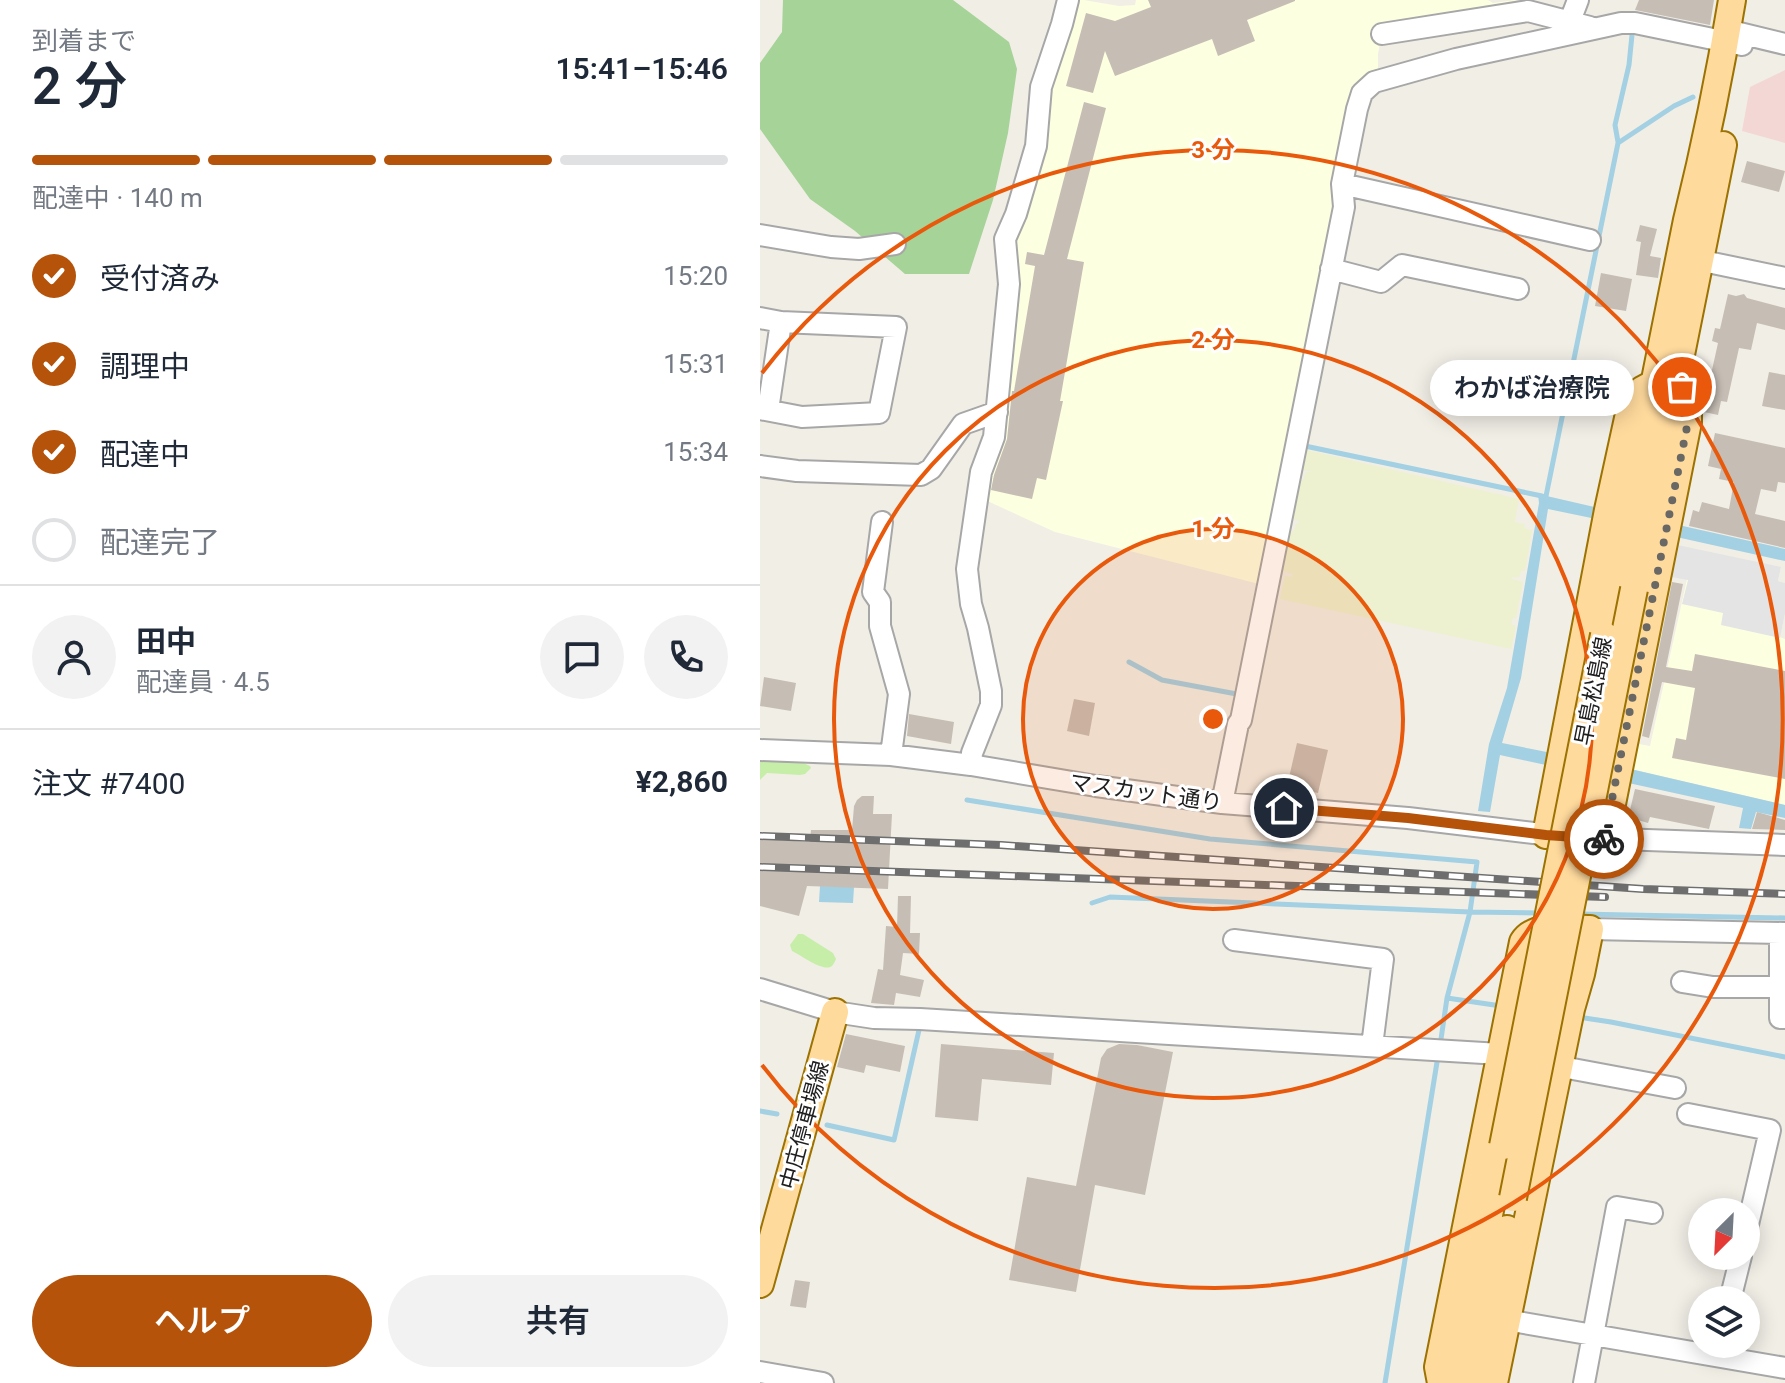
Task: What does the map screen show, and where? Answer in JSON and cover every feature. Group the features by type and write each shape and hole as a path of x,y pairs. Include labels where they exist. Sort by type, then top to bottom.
{"main road":[{"name":"早島松島線","path":"1666,377 1698,260 1738,73 1732,0"},
{"name":"早島松島線","path":"1455,1383 1604,635 1637,522 1666,377 1687,220 1735,37 1749,0"},
{"path":"1605,839 1618,773 1637,522 1632,400 1642,390 1666,377"},
{"name":"早島松島線","path":"1475,1383 1634,589 1637,522"},
{"path":"1546,835 1560,761 1637,522"},
{"path":"1441,1383 1438,1367 1523,942 1528,934 1541,930 1590,929 1494,1383"},
{"name":"中庄停車場線","path":"760,1284 835,1012"}],"street":[{"path":"971,765 972,753 991,705 991,691 971,604 967,569 981,472 994,437 997,412 1009,284 1005,239 1016,214 1036,146 1041,87 1068,0"},
{"path":"1570,21 1578,0"},
{"path":"1382,34 1528,11 1594,28"},
{"path":"1222,803 1344,207 1342,184 1362,93 1374,82 1456,59 1594,28 1635,23 1785,44"},
{"path":"1342,184 1590,240"},
{"path":"761,239 859,249 895,244"},
{"path":"1698,260 1785,278"},
{"path":"1331,269 1381,282 1402,265 1518,289"},
{"path":"760,318 781,322 896,327 879,413 802,417 763,412 781,322"},
{"path":"762,472 921,475 931,469 963,424 997,412"},
{"path":"882,522 873,592 880,602 880,626 899,694 891,755"},
{"name":"マスカット通り","path":"760,750 891,755 1222,803 1408,818 1546,835 1785,845"},
{"path":"1590,929 1782,933 1780,1018 1785,1018"},
{"path":"1234,940 1383,959 1372,1046"},
{"path":"1682,982 1713,987 1780,987"},
{"path":"760,989 835,1012 874,1018 1500,1054 1675,1088"},
{"path":"1688,1114 1770,1130 1754,1198"},
{"path":"1584,1383 1617,1207 1652,1213"},
{"path":"1506,1320 1592,1335 1688,1346"},
{"path":"1748,1358 1785,1368"},
{"path":"760,1372 823,1383"}],"shaded area":[{"path":"1073,0 1119,6 1135,5 1136,0 1488,0 1493,3 1515,0 1528,6 1383,26 1378,54 1380,75 1367,78 1340,197 1263,585 1055,532 983,499 1008,238 1041,96"},
{"path":"1785,70 1785,143 1742,131 1750,87"},
{"path":"1307,450 1519,499 1515,522 1525,524 1524,528 1532,530 1525,571 1521,571 1519,578 1512,577 1523,582 1516,618 1511,624 1516,626 1511,649 1280,599 1285,576 1292,577 1293,574 1283,571 1290,531 1294,531 1299,521 1292,519 1301,480 1306,472 1312,472 1303,470"},
{"path":"1668,543 1781,567 1778,581 1785,583 1785,614 1780,638 1721,625 1723,613 1682,604 1688,580 1661,575"},
{"path":"1781,567 1778,581 1785,583 1785,614 1780,637 1785,639 1785,805 1622,767 1628,742 1650,746 1687,579"}],"green space":[{"path":"783,0 953,0 1009,42 1017,69 1008,133 993,200 969,274 905,274 855,231 810,199 760,129 760,63 782,32"},
{"path":"760,761 801,762 811,768 800,775 767,773 760,780"},
{"path":"798,934 833,953 836,959 832,966 818,965 792,951 790,945"}],"water":[{"path":"1538,494 1603,509 1601,520 1548,509 1521,678 1502,743 1785,805 1785,818 1756,812 1751,829 1739,828 1743,808 1500,755 1490,812 1478,811 1489,744 1507,688 1539,503"},
{"path":"1674,524 1785,549 1785,561 1672,536"},
{"path":"820,886 854,887 853,903 819,902"}],"building":[{"path":"1148,0 1295,1 1247,20 1255,41 1218,56 1212,39 1115,76 1105,51 1093,93 1066,86 1086,13 1115,21 1151,7"},
{"path":"1639,0 1714,0 1710,25 1635,10"},
{"path":"1084,102 1106,108 1067,259 1084,262 1060,401 1063,401 1046,480 1037,478 1032,499 991,490 1007,439 1012,391 1035,266 1025,264 1027,252 1044,255"},
{"path":"1747,161 1785,171 1779,192 1741,182"},
{"path":"1640,225 1657,229 1650,256 1661,258 1658,278 1636,275 1641,242 1636,241"},
{"path":"1601,273 1632,279 1626,311 1595,306"},
{"path":"1728,294 1744,294 1747,298 1785,308 1785,330 1757,323 1751,350 1739,348 1727,402 1721,401 1718,415 1704,412 1704,406 1718,343 1712,341 1715,328 1720,329"},
{"path":"1769,372 1785,375 1785,410 1762,406"},
{"path":"1575,384 1600,390 1594,414 1570,408"},
{"path":"1715,433 1785,448 1785,483 1778,482 1776,492 1761,489 1755,514 1785,521 1785,548 1689,526 1693,510 1699,512 1702,502 1729,509 1734,482 1719,479 1721,469 1708,466"},
{"path":"1672,582 1683,584 1666,667 1692,671 1695,654 1785,671 1785,779 1672,758 1676,738 1686,740 1695,688 1662,682 1649,738 1642,736"},
{"path":"764,677 796,683 791,711 760,706"},
{"path":"1074,699 1095,703 1089,736 1067,731"},
{"path":"909,714 954,722 951,744 907,736"},
{"path":"1297,743 1328,750 1318,793 1287,786"},
{"path":"1635,789 1715,806 1709,829 1650,817 1648,823 1631,818"},
{"path":"862,796 874,796 873,814 892,814 888,889 807,886 799,916 760,906 760,839 810,842 811,830 852,830 854,806"},
{"path":"1757,812 1785,820 1785,830 1752,829"},
{"path":"898,896 911,896 910,933 920,933 919,954 903,953 900,975 924,980 920,997 896,993 894,1005 871,1003 878,969 883,970 886,926 897,927"},
{"path":"846,1034 905,1046 900,1072 866,1065 864,1073 837,1067"},
{"path":"941,1044 1054,1053 1051,1085 982,1079 978,1121 935,1117"},
{"path":"1119,1044 1173,1052 1145,1195 1095,1185 1076,1292 1009,1280 1027,1177 1076,1186 1101,1058 1107,1049"},
{"path":"795,1280 810,1282 806,1308 790,1306"}],"waterway":[{"path":"1618,142 1615,125 1629,65 1632,35"},
{"path":"1545,501 1618,143 1693,97"},
{"path":"1304,449 1305,446 1542,496"},
{"path":"1129,662 1162,680 1242,695"},
{"path":"967,800 1210,839 1477,862 1470,912 1110,897 1092,903"},
{"path":"1440,1046 1447,998 1470,912 1541,913"},
{"path":"1579,914 1785,918"},
{"path":"1447,998 1501,1006"},
{"path":"1578,1017 1785,1057"},
{"path":"827,1125 894,1140 919,1030"},
{"path":"1385,1383 1438,1056"},
{"path":"760,1111 777,1114"}],"railway":[{"path":"760,836 1001,845 1643,889 1785,894"},
{"path":"760,867 1605,897"}],"way so far":[{"path":"1604,839 1688,422 1688,406 1682,387"}],"place":[{"name":"わかば治療院","path":"1682,387"}],"route":[{"path":"1284,808 1604,839"}]}
